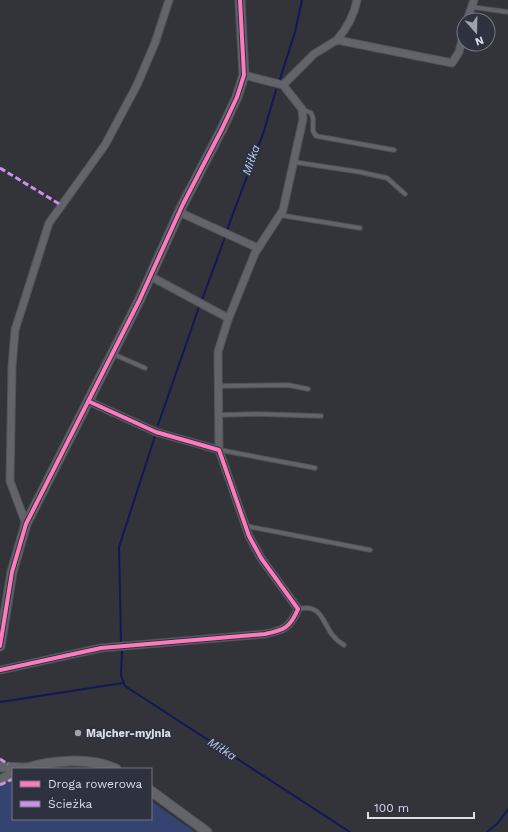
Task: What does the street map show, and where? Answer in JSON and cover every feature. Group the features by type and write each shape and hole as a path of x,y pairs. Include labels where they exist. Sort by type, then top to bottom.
{"street":[{"path":"26,524 10,481 14,330 49,223 105,145 137,85 155,43 169,0"},
{"path":"0,646 12,572 26,524 112,353 150,276 179,212 237,97 244,75 240,0"},
{"path":"283,85 314,54 337,40 345,30 355,12 357,0"},
{"path":"337,40 452,63 459,52"},
{"path":"0,670 102,648 281,631 292,623 298,609 261,558 245,526 219,450 218,352 228,318 258,248 282,210 303,119 302,109 283,85 244,75"},
{"path":"179,212 258,248"},
{"path":"150,276 228,318"},
{"path":"88,401 156,432 219,450"},
{"path":"32,768 75,762 100,764 113,768"},
{"path":"0,767 12,768"},
{"path":"0,780 12,774"},
{"path":"152,792 206,832"}],"lane":[{"path":"473,3 508,12"},
{"path":"302,109 311,113 313,118 312,131 316,136 394,150"},
{"path":"293,162 360,172 387,178 405,194"},
{"path":"280,215 360,228"},
{"path":"112,353 145,368"},
{"path":"218,386 288,385 308,389"},
{"path":"219,415 321,416"},
{"path":"219,450 315,468"},
{"path":"245,526 370,550"},
{"path":"298,609 307,607 314,608 320,615 330,634 336,641 344,645"}],"shaded area":[{"path":"12,781 12,820 152,820 152,802 195,832 0,832 0,787"}],"waterway":[{"name":"Miłka","path":"280,79 295,32 302,0"},
{"name":"Miłka","path":"227,230 264,131 276,90"},
{"name":"Miłka","path":"202,300 225,237"},
{"name":"Miłka","path":"158,425 199,307"},
{"name":"Miłka","path":"121,641 119,547 155,436"},
{"name":"Miłka","path":"122,650 121,675 125,686 350,832"},
{"path":"0,702 123,683"},
{"path":"487,832 498,823 508,809"}],"marked path":[{"path":"0,168 61,205"},
{"path":"0,759 8,764"},
{"path":"0,785 12,779"}],"cycle path":[{"path":"0,646 12,572 26,524 139,301 183,204 237,97 244,75 240,0"},
{"path":"0,670 101,648 265,634 286,627 298,609 261,558 249,536 219,450 156,432 88,401"}],"place":[{"name":"Majcher-myjnia","path":"78,733"}]}
